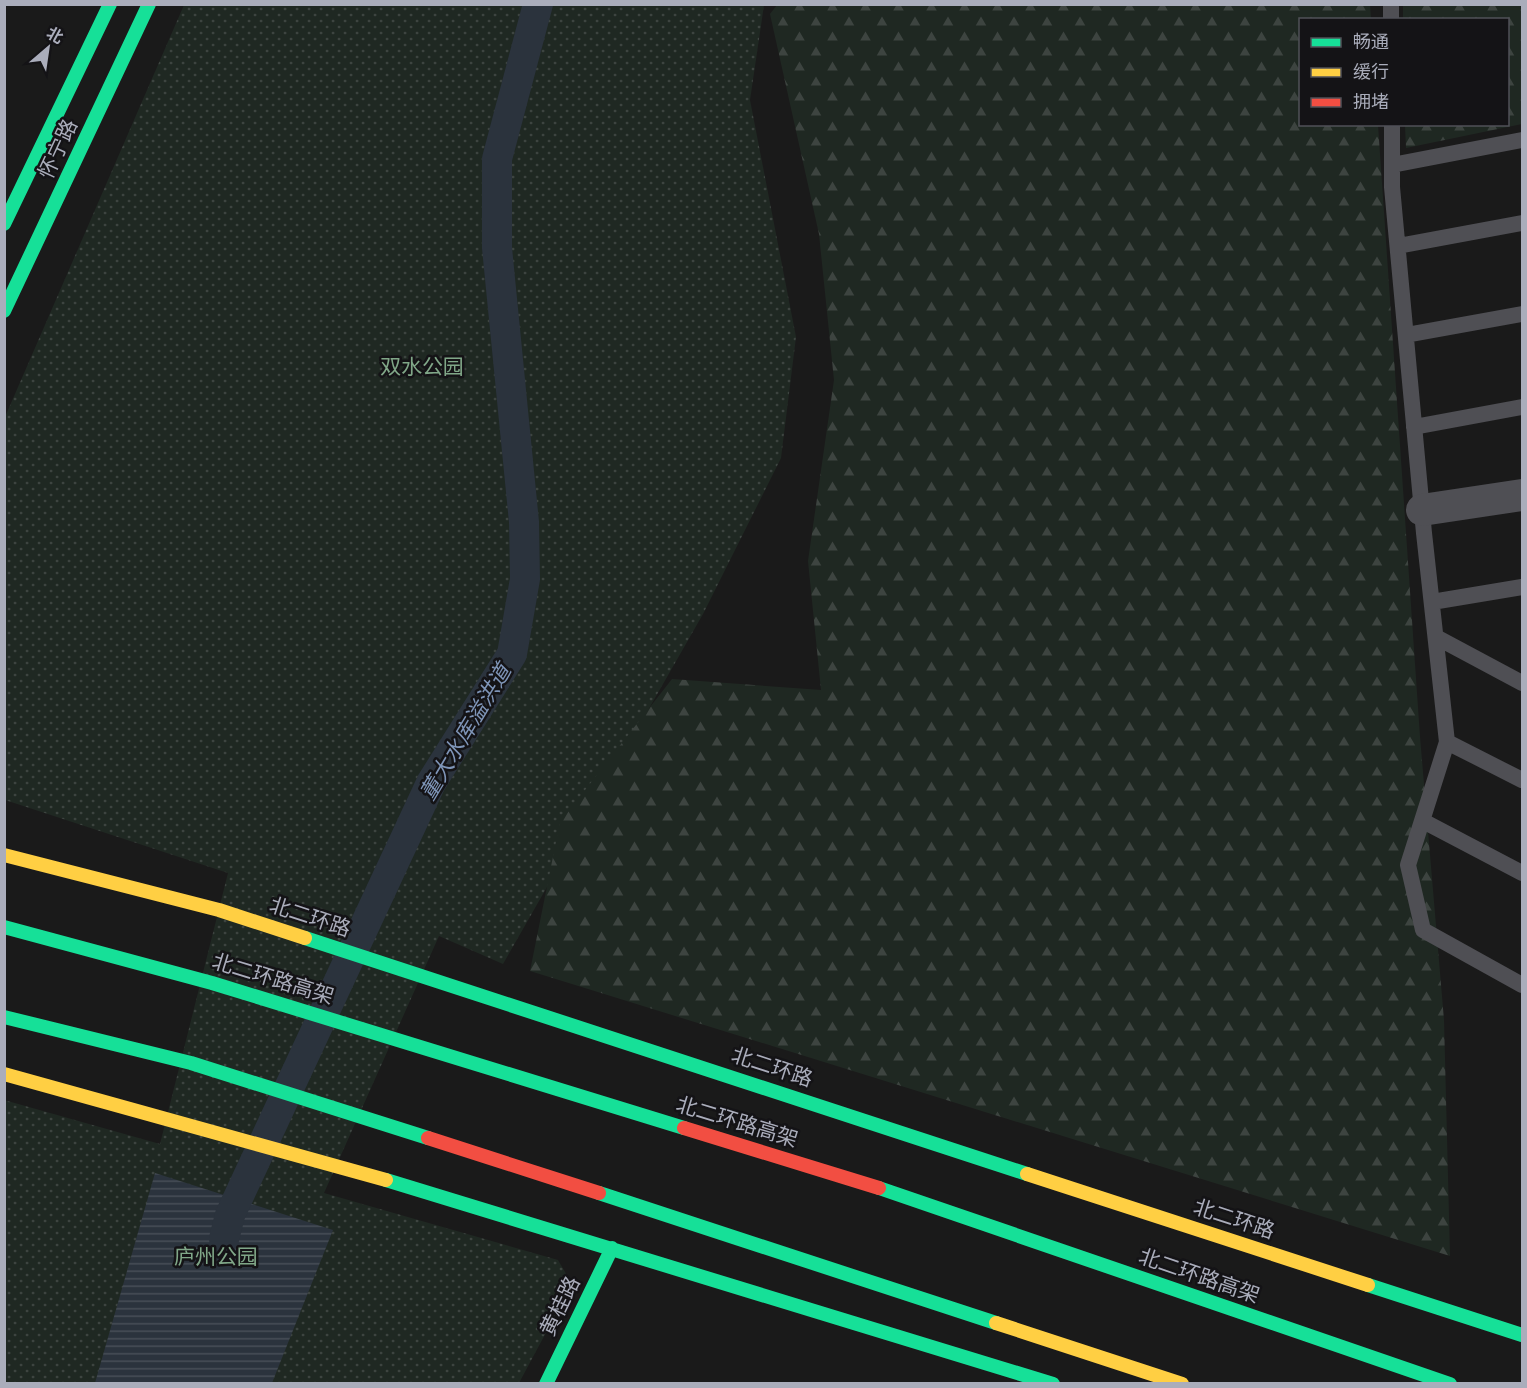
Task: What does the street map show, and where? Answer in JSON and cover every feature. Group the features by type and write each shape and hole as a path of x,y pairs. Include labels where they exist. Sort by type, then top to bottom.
{"main road":[{"name":"怀宁路","path":"4,224 110,4"},
{"name":"怀宁路","path":"4,311 149,4"},
{"name":"北二环路","path":"4,855 184,901 426,976 1522,1335"},
{"name":"北二环路高架","path":"4,927 212,982 863,1183 1450,1383"},
{"path":"4,1017 191,1063 1182,1383"},
{"path":"4,1074 119,1103 355,1171 1053,1383"},
{"name":"黄桂路","path":"546,1383 612,1248"}],"street":[{"path":"1422,510 1522,495"}],"lane":[{"path":"1392,126 1392,165 1414,427 1447,742 1408,865 1423,930 1522,985"},
{"path":"1392,165 1522,140"},
{"path":"1398,246 1522,223"},
{"path":"1406,335 1522,314"},
{"path":"1414,427 1522,407"},
{"path":"1432,602 1522,587"},
{"path":"1436,637 1522,682"},
{"path":"1447,742 1522,780"},
{"path":"1423,821 1522,873"}],"green space":[{"name":"双水公园","path":"184,5 764,5 750,100 796,337 781,458 703,614 503,964 439,936 324,1193 558,1260 572,1284 519,1383 5,1383 4,1100 160,1144 228,873 5,800 5,417"},
{"path":"777,5 1370,5 1371,18 1299,18 1299,126 1378,126 1420,737 1444,1020 1450,1256 530,971 560,822 672,679 821,690 808,561 834,380 819,234 770,14"},
{"path":"1403,5 1522,5 1522,124 1406,148 1405,126 1509,126 1509,18 1403,18"}],"shaded area":[{"path":"155,1173 333,1230 272,1383 95,1383"}],"waterway":[{"name":"董大水库溢洪道","path":"224,1239 230,1215 431,783 512,654 525,579 524,522 497,248 497,159 538,4"}],"traffic: fast":[{"path":"4,224 110,4"},
{"path":"4,311 149,4"},
{"path":"4,927 212,983 684,1128"},
{"path":"305,938 1027,1174"},
{"path":"4,1017 191,1063 428,1138"},
{"path":"386,1180 1053,1384"},
{"path":"879,1188 1450,1384"},
{"path":"599,1193 996,1323"},
{"path":"546,1384 612,1248"},
{"path":"1368,1285 1522,1335"}],"traffic: slow":[{"path":"4,855 219,910 305,938"},
{"path":"4,1074 386,1180"},
{"path":"1027,1174 1368,1285"},
{"path":"996,1323 1182,1384"}],"traffic: jam":[{"path":"684,1128 879,1188"},
{"path":"428,1138 599,1193"}],"park label":[{"name":"庐州公园","path":"216,1257"}]}
